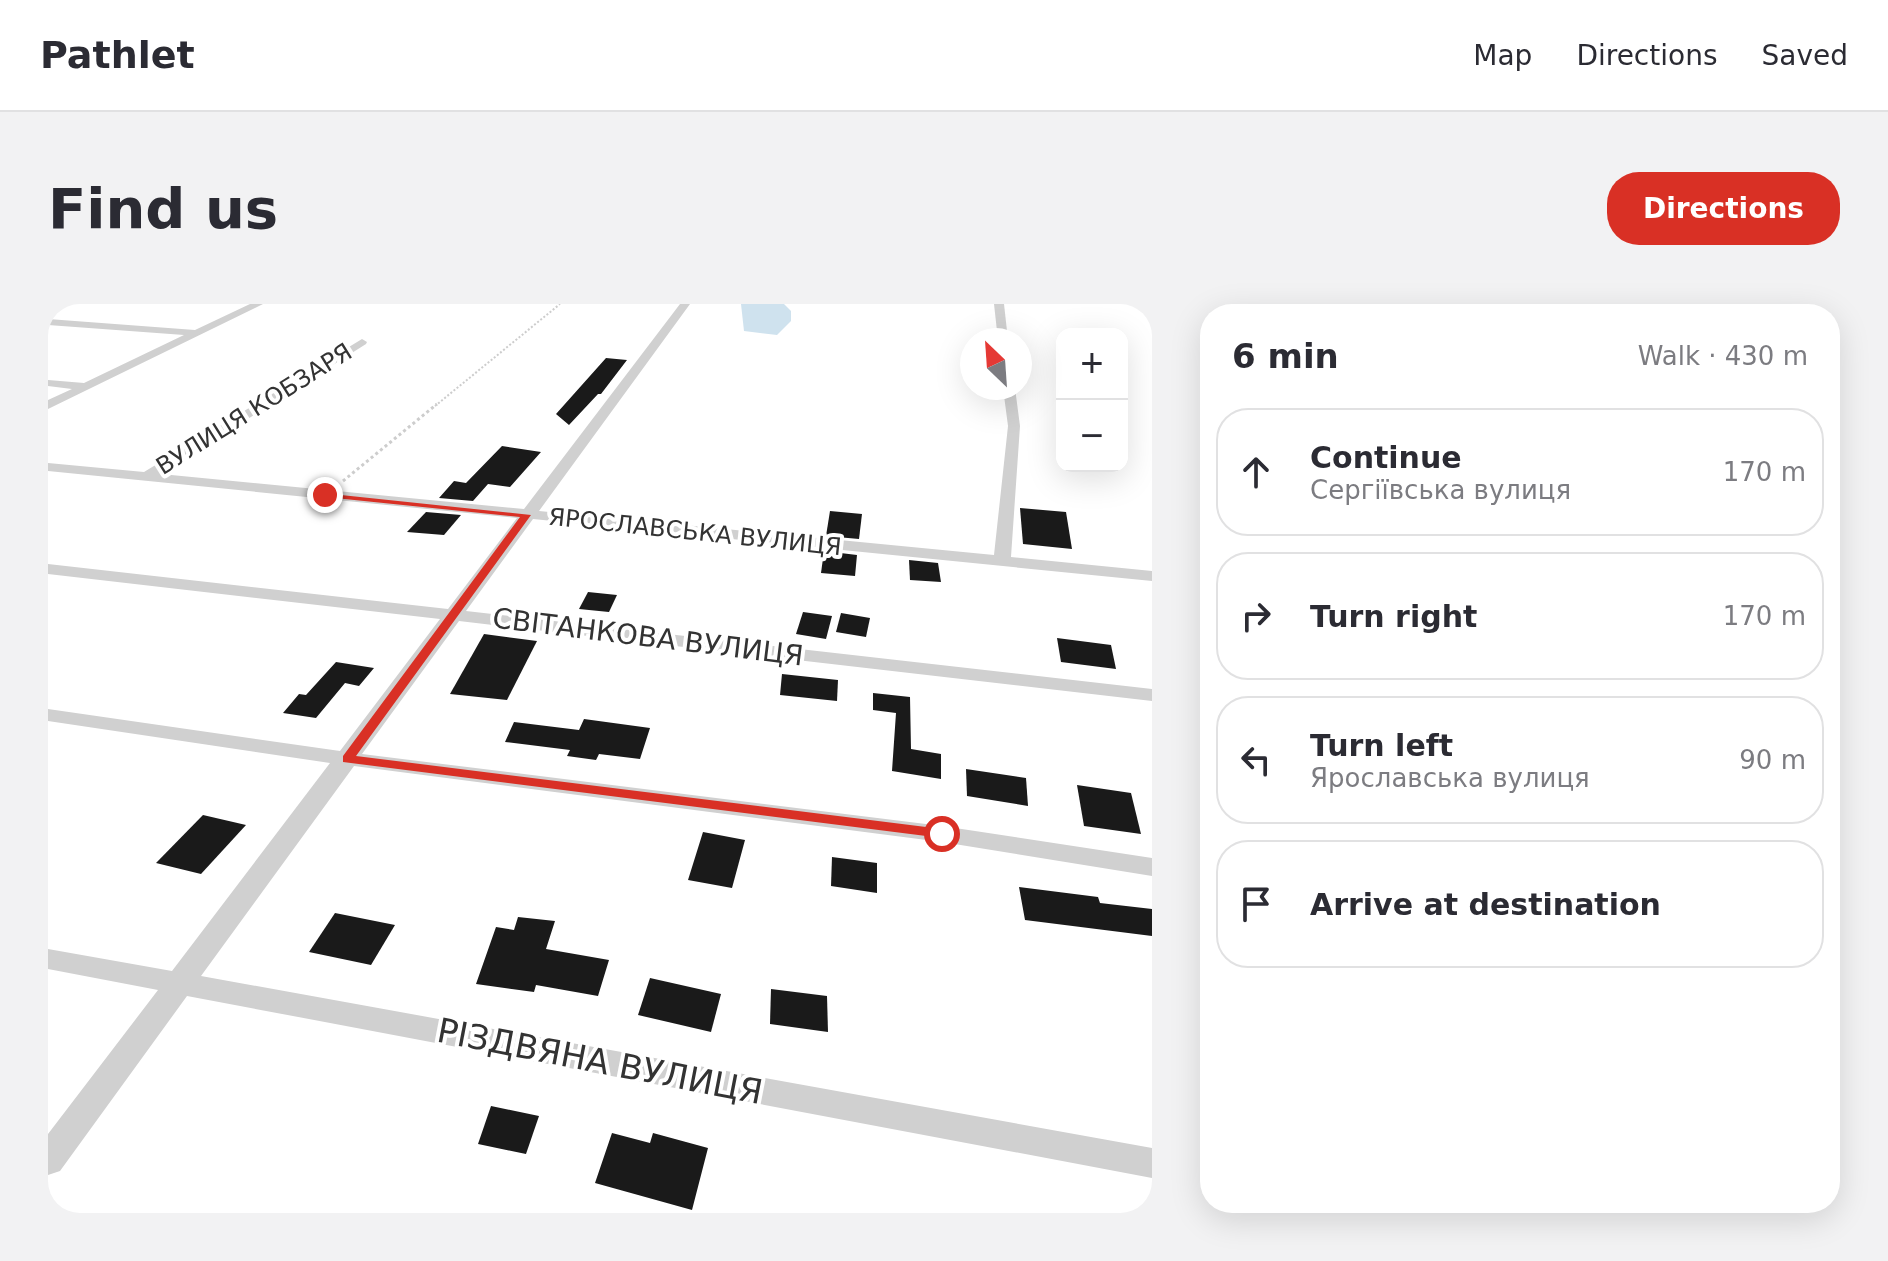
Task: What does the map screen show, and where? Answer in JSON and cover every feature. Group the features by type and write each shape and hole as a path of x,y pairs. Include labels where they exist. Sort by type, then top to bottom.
{"street":[{"path":"48,405 258,304"},
{"path":"48,1160 685,304"},
{"path":"999,304 1002,328"},
{"path":"48,322 195,333"},
{"name":"ВУЛИЦЯ КОБЗАРЯ","path":"146,477 362,342"},
{"path":"48,383 87,387"},
{"path":"1002,562 1014,426 1011,400"},
{"name":"ЯРОСЛАВСЬКА ВУЛИЦЯ","path":"48,467 1152,576"},
{"name":"СВІТАНКОВА ВУЛИЦЯ","path":"48,569 1152,695"},
{"path":"48,715 347,759 942,834 1152,867"},
{"name":"РІЗДВЯНА ВУЛИЦЯ","path":"48,959 1152,1163"}],"path":[{"path":"325,495 560,304"}],"water":[{"path":"741,304 784,304 791,311 791,321 777,335 744,331"}],"building":[{"path":"606,358 627,360 601,394 569,425 556,414"},
{"path":"502,446 541,452 510,487 488,484 473,501 439,498 454,481 466,483"},
{"path":"1020,508 1066,512 1072,549 1023,544"},
{"path":"830,511 862,514 859,539 826,536"},
{"path":"426,512 461,515 444,535 407,532"},
{"path":"824,551 857,555 855,576 821,573"},
{"path":"909,560 938,563 941,582 910,580"},
{"path":"588,592 617,595 609,612 579,609"},
{"path":"803,612 832,616 826,639 796,634"},
{"path":"841,613 870,618 866,637 836,632"},
{"path":"484,634 537,641 507,700 450,694"},
{"path":"1057,638 1111,645 1116,669 1061,662"},
{"path":"336,662 374,668 359,686 345,683 316,718 283,713 299,694 306,695"},
{"path":"782,674 838,680 837,701 780,695"},
{"path":"873,693 910,697 911,749 941,754 941,779 892,771 896,713 873,710"},
{"path":"584,719 650,728 640,759 599,754 596,760 567,756 570,750 505,742 514,722 579,730"},
{"path":"966,769 1026,778 1028,806 967,796"},
{"path":"1077,785 1131,793 1141,834 1084,826"},
{"path":"203,815 246,825 201,874 156,863"},
{"path":"703,832 745,840 732,888 688,880"},
{"path":"832,857 877,863 877,893 831,886"},
{"path":"1019,887 1098,897 1100,903 1152,909 1152,936 1025,920"},
{"path":"335,913 395,925 371,965 309,952"},
{"path":"518,917 555,921 546,949 609,960 598,996 536,985 534,992 476,984 496,927 514,930"},
{"path":"650,978 721,994 711,1032 638,1015"},
{"path":"771,989 827,996 828,1032 770,1024"},
{"path":"491,1106 539,1116 526,1154 478,1144"},
{"path":"612,1133 650,1143 653,1133 708,1148 692,1210 595,1183"}],"route":[{"path":"325,495 526,515 347,759 942,834"}]}
